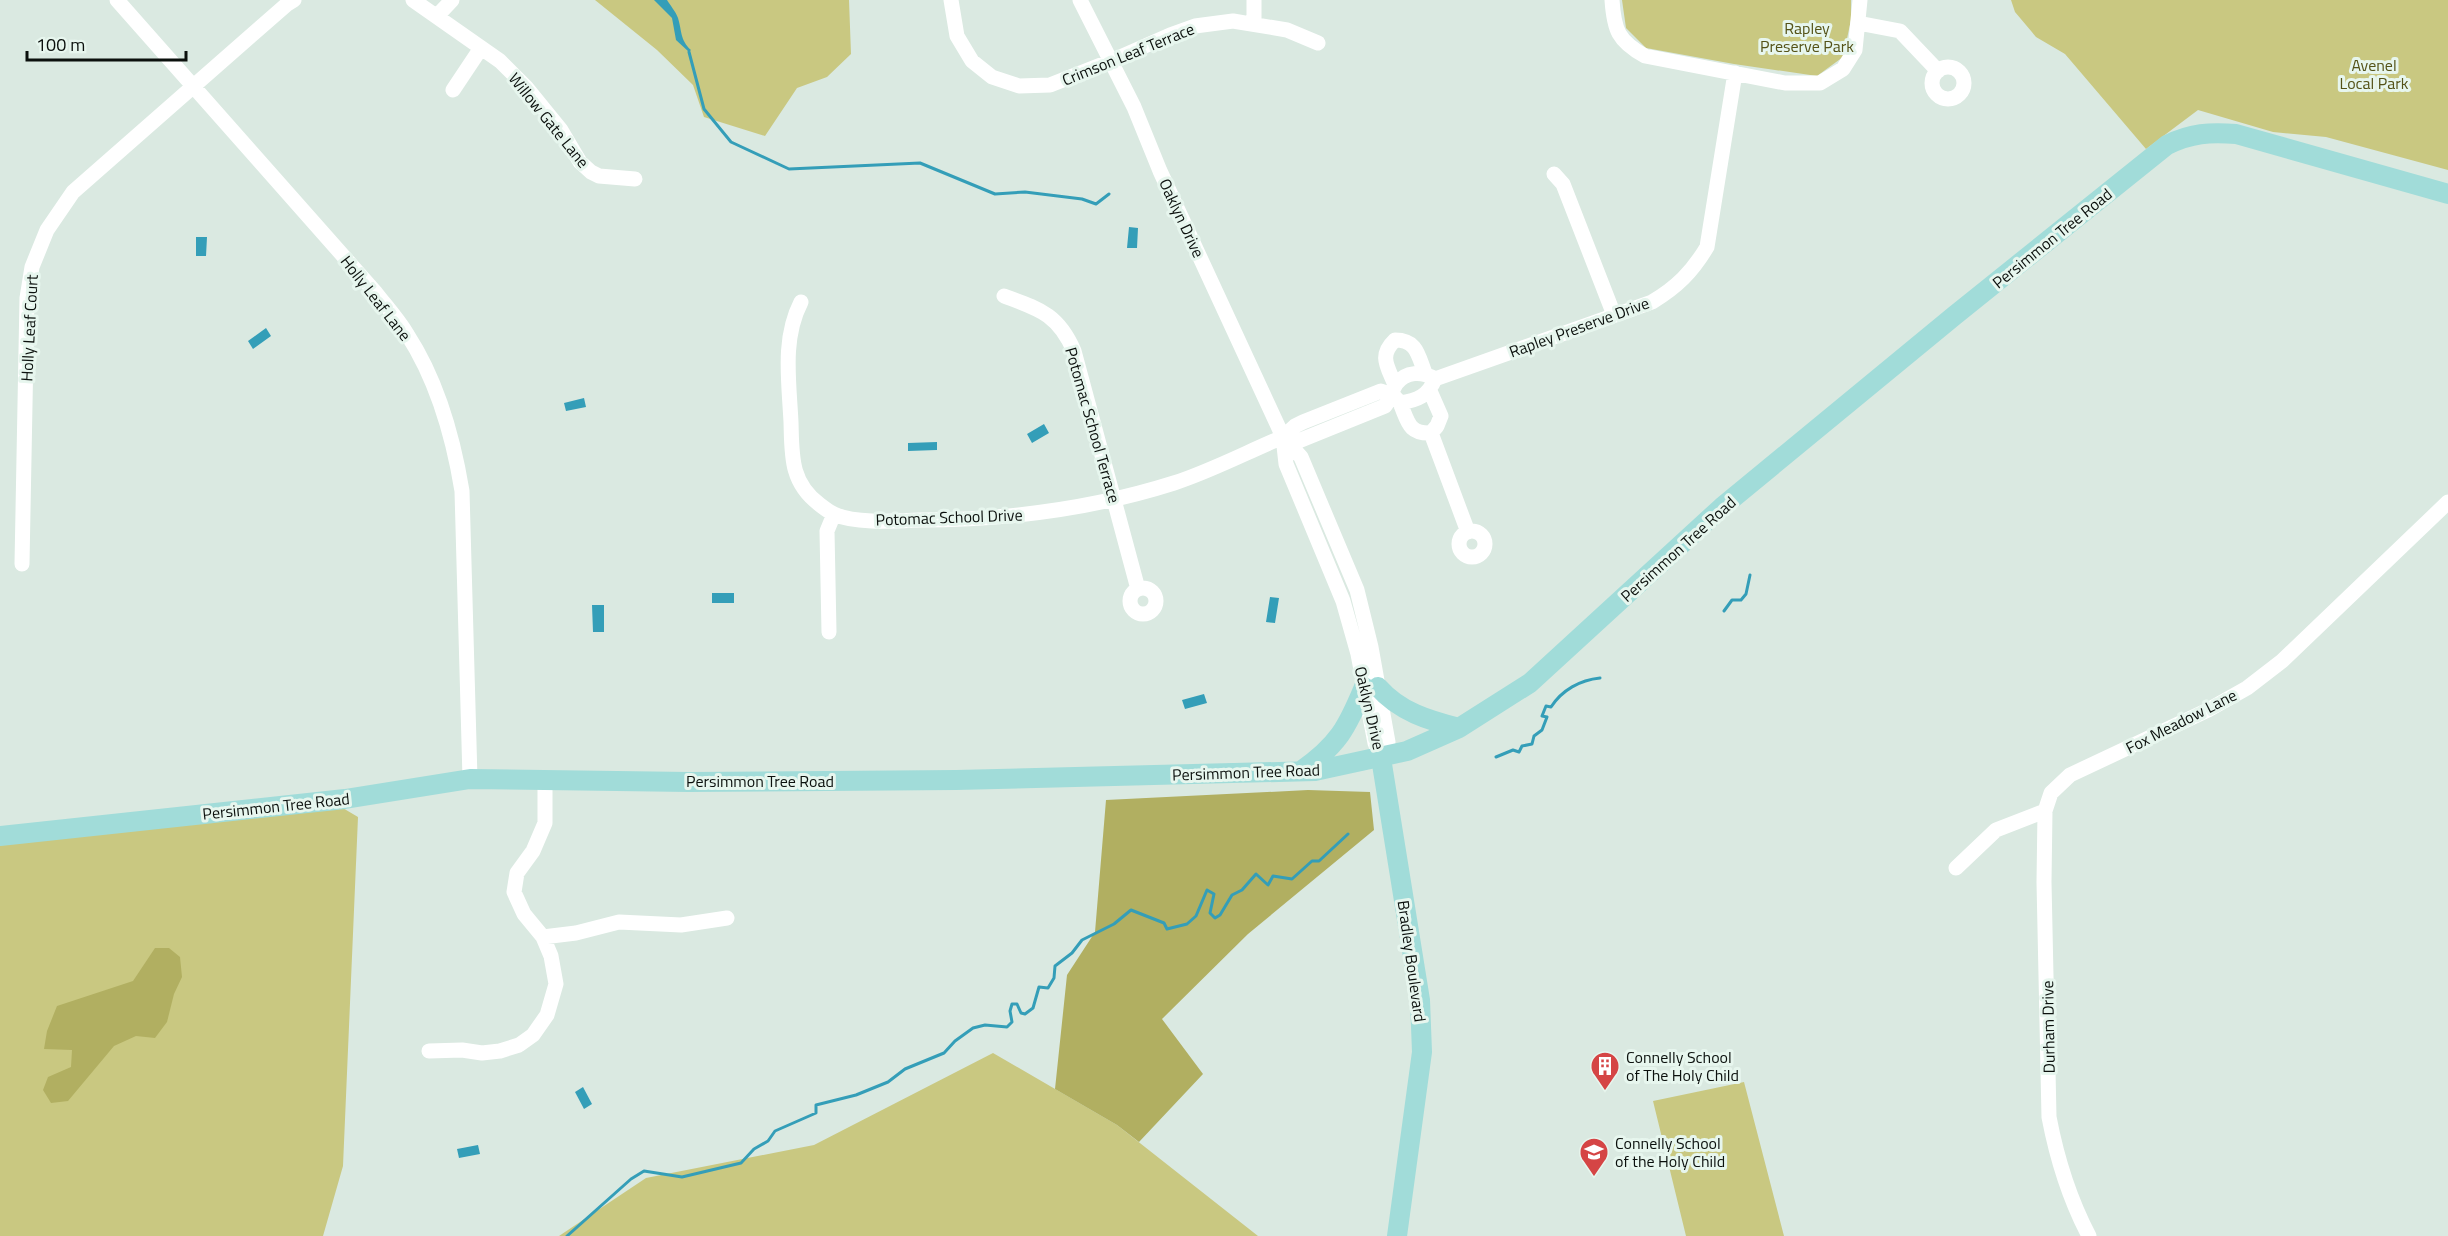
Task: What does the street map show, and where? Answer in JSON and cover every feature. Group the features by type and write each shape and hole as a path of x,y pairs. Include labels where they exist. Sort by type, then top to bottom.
{"main road":[{"name":"Persimmon Tree Road","path":"0,836 345,799 470,779 689,782 956,780 1299,772 1381,758 1407,751 1459,728 1530,683 1722,507 2167,145 2185,136 2208,132 2236,134 2448,194"},
{"path":"1299,772 1324,755 1349,724 1371,687 1423,719 1459,728"},
{"name":"Bradley Boulevard","path":"1381,758 1420,1000 1422,1052 1397,1236"}],"street":[{"name":"Holly Leaf Lane","path":"117,0 376,292 407,334 430,375 454,445 462,491 470,779"},
{"path":"194,86 286,4 294,0"},
{"path":"437,16 452,0"},
{"name":"Crimson Leaf Terrace","path":"951,0 957,36 972,61 992,77 1019,86 1050,85 1112,61 1170,34 1195,26 1233,21 1254,24 1287,30 1318,44"},
{"name":"Oaklyn Drive","path":"1080,0 1134,107 1160,171 1283,437 1301,457 1357,590 1371,687 1388,742 1381,758"},
{"path":"1254,0 1254,24"},
{"path":"1612,0 1614,27 1628,46 1645,56 1785,83 1820,83 1843,69 1855,50 1860,0"},
{"name":"Willow Gate Lane","path":"418,1 500,60 526,87 561,130 580,162 591,172 600,176 634,179"},
{"path":"1858,24 1900,31 1938,70"},
{"path":"453,90 482,48"},
{"name":"Rapley Preserve Drive","path":"1283,437 1301,440 1385,406 1396,395 1407,375 1430,381 1652,302 1674,289 1694,268 1707,248 1735,73"},
{"name":"Holly Leaf Court","path":"22,564 27,298 32,267 47,230 73,192 194,86"},
{"path":"1554,174 1563,184 1614,315"},
{"name":"Potomac School Terrace","path":"1004,296 1046,312 1067,335 1074,351 1138,589"},
{"name":"Potomac School Drive","path":"801,302 793,319 788,344 792,456 798,480 803,489 834,514 872,521 961,520 1049,512 1114,500 1176,482 1283,437"},
{"path":"1395,340 1405,340 1414,346 1430,381 1441,416 1431,434 1419,434 1412,429 1396,395 1384,357 1387,347 1395,340"},
{"name":"Rapley Preserve Drive","path":"1396,395 1418,400 1430,381"},
{"path":"1431,434 1468,532"},
{"name":"Fox Meadow Lane","path":"2045,811 2051,793 2070,775 2208,710 2247,688 2273,668 2448,502"},
{"path":"829,632 827,531 834,514"},
{"path":"429,1050 462,1050 482,1053 500,1051 519,1045 533,1035 547,1015 556,984 551,956 543,937 524,914 514,892 517,873 533,850 545,823 544,779"},
{"path":"1956,868 1996,830 2045,811"},
{"name":"Durham Drive","path":"2045,811 2044,882 2049,1117 2063,1178 2089,1236"},
{"path":"543,937 576,933 619,922 681,926 727,918"}],"green space":[{"path":"595,0 849,0 851,54 827,77 797,88 765,136 704,117 693,85 657,50"},
{"name":"Rapley Preserve Park","path":"1622,0 1851,0 1851,20 1843,57 1817,76 1646,48 1626,28"},
{"name":"Avenel Local Park","path":"2011,0 2448,0 2448,170 2326,137 2273,132 2198,110 2146,149 2065,54 2036,37 2015,12"},
{"path":"336,804 358,817 343,1166 323,1236 0,1236 0,841"},
{"path":"993,1053 1117,1125 1258,1236 559,1236 646,1178 814,1145"},
{"path":"1744,1082 1784,1236 1686,1236 1653,1101"}],"shaded area":[{"path":"1308,790 1370,792 1374,830 1248,934 1162,1019 1203,1074 1139,1142 1117,1125 1055,1089 1067,975 1095,932 1106,800"},
{"path":"155,948 169,948 180,957 182,977 174,994 167,1022 155,1038 136,1036 114,1046 68,1101 51,1103 43,1090 48,1077 71,1067 72,1050 44,1049 47,1031 57,1006 133,981"}],"water":[{"path":"654,0 667,0 678,18 683,39 691,50 689,52 676,40 672,18"},
{"path":"1129,227 1138,228 1137,248 1127,248"},
{"path":"196,237 207,237 206,256 196,256"},
{"path":"266,328 271,336 253,349 248,341"},
{"path":"584,398 586,407 566,411 564,403"},
{"path":"1044,424 1049,433 1032,443 1027,434"},
{"path":"937,442 937,450 908,451 908,443"},
{"path":"712,593 734,593 734,603 712,603"},
{"path":"1270,597 1279,598 1275,623 1266,622"},
{"path":"592,605 604,605 604,632 593,632"},
{"path":"1204,694 1207,703 1185,709 1182,700"},
{"path":"583,1087 592,1104 584,1109 575,1092"},
{"path":"478,1145 480,1154 459,1158 457,1149"}],"waterway":[{"path":"689,52 704,109 731,142 789,169 920,163 995,194 1025,192 1082,199 1096,204 1109,194"},
{"path":"1724,611 1732,600 1741,600 1746,594 1750,575"},
{"path":"1496,757 1513,750 1519,752 1522,746 1532,744 1534,736 1542,730 1547,717 1542,716 1546,706 1551,707 1572,687 1600,678"},
{"path":"567,1236 631,1179 644,1171 682,1177 741,1163 754,1149 768,1141 775,1131 816,1113 816,1105 856,1095 888,1082 905,1069 944,1053 955,1041 973,1028 985,1025 1007,1027 1012,1022 1010,1011 1012,1004 1017,1004 1021,1013 1025,1014 1033,1008 1039,987 1048,988 1054,978 1055,966 1072,953 1082,940 1114,924 1131,910 1164,923 1167,929 1187,924 1196,916 1207,890 1214,894 1210,913 1215,918 1220,915 1232,895 1242,890 1256,874 1268,885 1273,876 1292,879 1312,861 1319,861 1348,834"}],"place":[{"name":"Connelly School of The Holy Child","path":"1605,1092"},
{"name":"Connelly School of the Holy Child","path":"1594,1178"}]}
